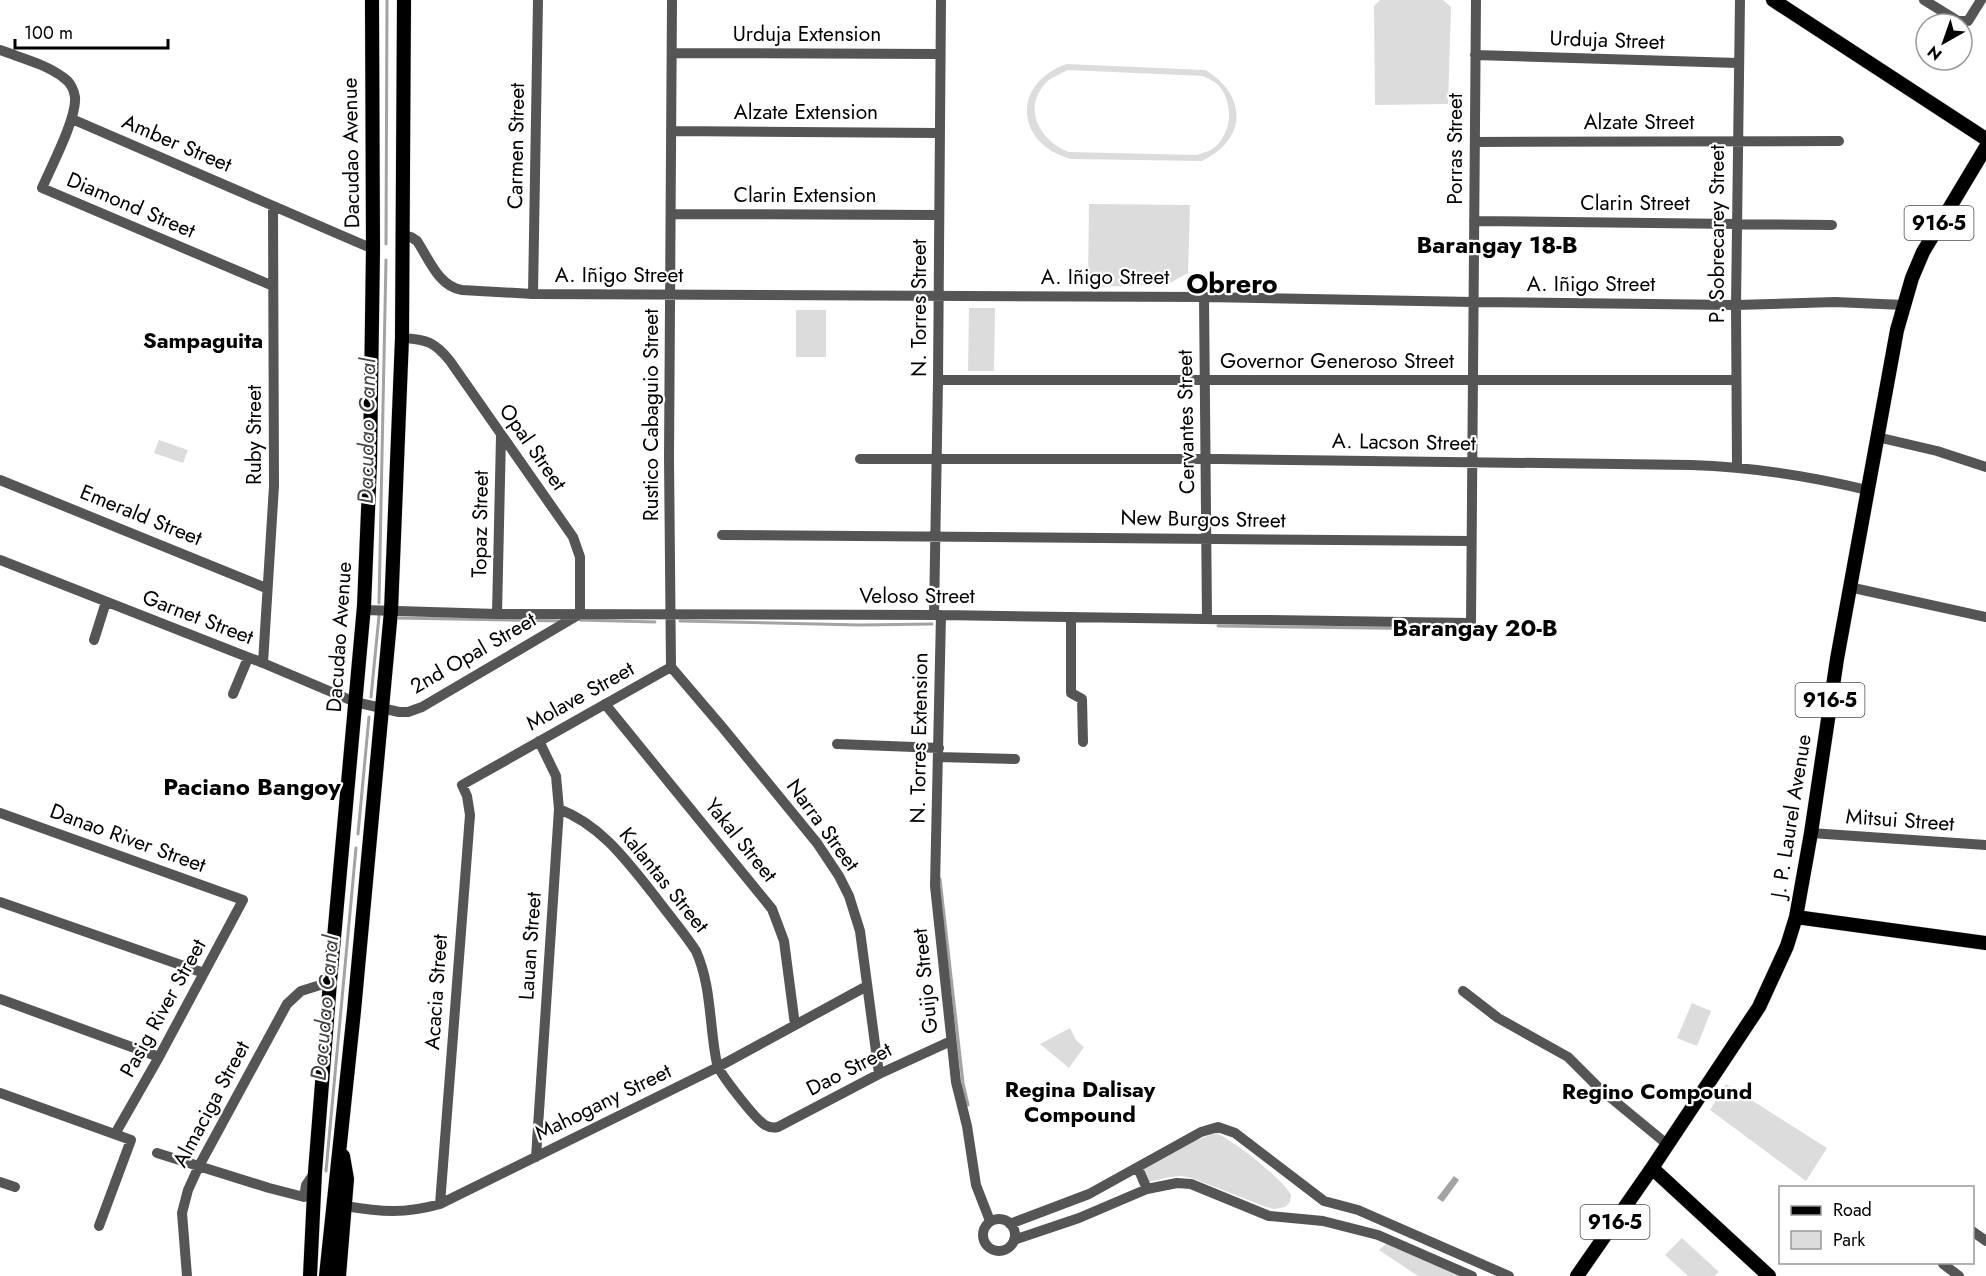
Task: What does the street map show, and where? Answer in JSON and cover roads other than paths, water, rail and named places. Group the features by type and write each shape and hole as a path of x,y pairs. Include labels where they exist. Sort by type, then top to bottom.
{"main road":[{"name":"Dacudao Avenue","path":"310,1276 315,1172 330,982 364,610 370,463 373,249 372,0"},
{"path":"326,1276 391,611 402,338 404,0"},
{"path":"1773,0 1986,139"},
{"name":"J. P. Laurel Avenue","path":"1577,1276 1668,1145 1759,1007 1787,946 1796,917 1849,587 1904,305 1923,252 1986,147"},
{"path":"343,845 369,848"},
{"path":"1796,917 1986,943"},
{"path":"339,1276 346,1169 340,1147"},
{"path":"1652,1168 1769,1276"}],"street":[{"name":"Carmen Street","path":"532,294 538,0"},
{"name":"Rustico Cabaguio Street","path":"672,0 669,511 672,615"},
{"name":"N. Torres Street","path":"938,615 936,536 940,0"},
{"name":"Porras Street","path":"1471,623 1476,0"},
{"name":"P. Sobrecarey Street","path":"1737,468 1737,141 1740,0"},
{"path":"1924,0 1958,21 1968,21 1981,0"},
{"path":"0,50 64,78 69,83 75,99 72,119"},
{"name":"Urduja Extension","path":"673,53 940,54"},
{"name":"Urduja Street","path":"1475,55 1738,63"},
{"name":"Amber Street","path":"72,119 373,249"},
{"name":"Diamond Street","path":"72,119 42,188 273,286"},
{"name":"Alzate Extension","path":"672,131 939,133"},
{"name":"Alzate Street","path":"1475,142 1839,141"},
{"name":"Ruby Street","path":"263,663 274,486 273,206"},
{"name":"Clarin Extension","path":"672,214 939,215"},
{"name":"Clarin Street","path":"1474,221 1832,225"},
{"name":"A. Iñigo Street","path":"403,235 417,241 443,281 451,287 462,290 532,294 1203,297 1474,303 1835,302 1904,305"},
{"name":"Cervantes Street","path":"1203,297 1208,619"},
{"name":"Opal Street","path":"402,338 421,339 444,353 573,537 580,557 580,614"},
{"name":"Governor Generoso Street","path":"938,380 1736,380"},
{"name":"Topaz Street","path":"497,614 501,436"},
{"path":"1877,437 1937,451 1986,467"},
{"name":"A. Lacson Street","path":"860,459 1206,459 1691,465 1737,468 1867,490"},
{"name":"Emerald Street","path":"0,480 266,588"},
{"name":"New Burgos Street","path":"722,535 1470,541"},
{"name":"Garnet Street","path":"0,560 263,663 355,702 382,708"},
{"path":"1849,587 1986,617"},
{"path":"94,640 106,602"},
{"name":"Veloso Street","path":"364,610 497,614 938,615 1471,623"},
{"name":"2nd Opal Street","path":"382,708 408,712 422,707 580,614"},
{"path":"671,667 672,615"},
{"name":"N. Torres Extension","path":"934,861 939,753 938,615"},
{"path":"1071,617 1071,693 1082,699 1083,742"},
{"path":"233,694 248,658"},
{"name":"Molave Street","path":"462,785 671,667"},
{"name":"Narra Street","path":"671,667 830,862 849,896 855,914 879,1074"},
{"name":"Yakal Street","path":"605,704 772,909 784,941 795,1025"},
{"name":"Lauan Street","path":"536,1157 559,808 556,776 539,741"},
{"path":"837,744 1015,759"},
{"name":"Acacia Street","path":"440,1204 470,815 467,796 462,785"},
{"name":"Kalantas Street","path":"559,808 583,820 610,843 635,871 696,951 702,963 718,1067 753,1115 765,1125"},
{"name":"Danao River Street","path":"0,813 243,900"},
{"name":"Mitsui Street","path":"1811,833 1986,845"},
{"name":"Guijo Street","path":"934,861 951,1041 959,1096 967,1126 976,1185 990,1221"},
{"name":"Pasig River Street","path":"115,1134 243,900"},
{"path":"0,902 204,974"},
{"name":"Almaciga Street","path":"187,1276 182,1213 188,1190 199,1166 287,1004 301,991 330,982"},
{"name":"Mahogany Street","path":"345,1206 400,1212 440,1204 718,1067 867,986"},
{"path":"1463,991 1498,1018 1568,1057 1600,1089 1668,1145"},
{"path":"0,999 159,1057"},
{"name":"Dao Street","path":"765,1125 770,1128 778,1127 879,1074 951,1041"},
{"path":"0,1094 131,1140 99,1226"},
{"path":"1010,1224 1089,1194 1201,1131 1218,1127 1245,1140 1324,1201 1358,1210 1509,1276"},
{"path":"157,1153 303,1197 306,1185 315,1172"},
{"path":"1138,1168 1147,1189"},
{"path":"0,1182 15,1187"},
{"path":"1014,1240 1013,1228 1000,1219 990,1221 983,1229 982,1234 988,1247 996,1251 1005,1250 1014,1240 1070,1222 1147,1189 1177,1183 1191,1184 1269,1216 1323,1221 1378,1235 1472,1276"},
{"path":"1944,1264 1959,1276"}],"waterway":[{"name":"Dacudao Canal","path":"386,244 387,0"},
{"name":"Dacudao Canal","path":"379,603 386,260"},
{"name":"Dacudao Canal","path":"371,697 379,616"},
{"path":"398,618 562,621"},
{"path":"580,620 655,622"},
{"path":"680,621 860,625 932,624"},
{"path":"1218,626 1451,629"},
{"name":"Dacudao Canal","path":"358,834 369,717"},
{"name":"Dacudao Canal","path":"326,1171 356,848"},
{"path":"940,879 963,1083 968,1105"}],"district":[{"name":"Barangay 18-B","path":"1497,245"},
{"name":"Obrero","path":"1232,284"},
{"name":"Sampaguita","path":"203,340"},
{"name":"Barangay 20-B","path":"1475,628"},
{"name":"Paciano Bangoy","path":"252,787"},
{"name":"Regino Compound","path":"1657,1091"},
{"name":"Regina Dalisay Compound","path":"1080,1102"}]}
